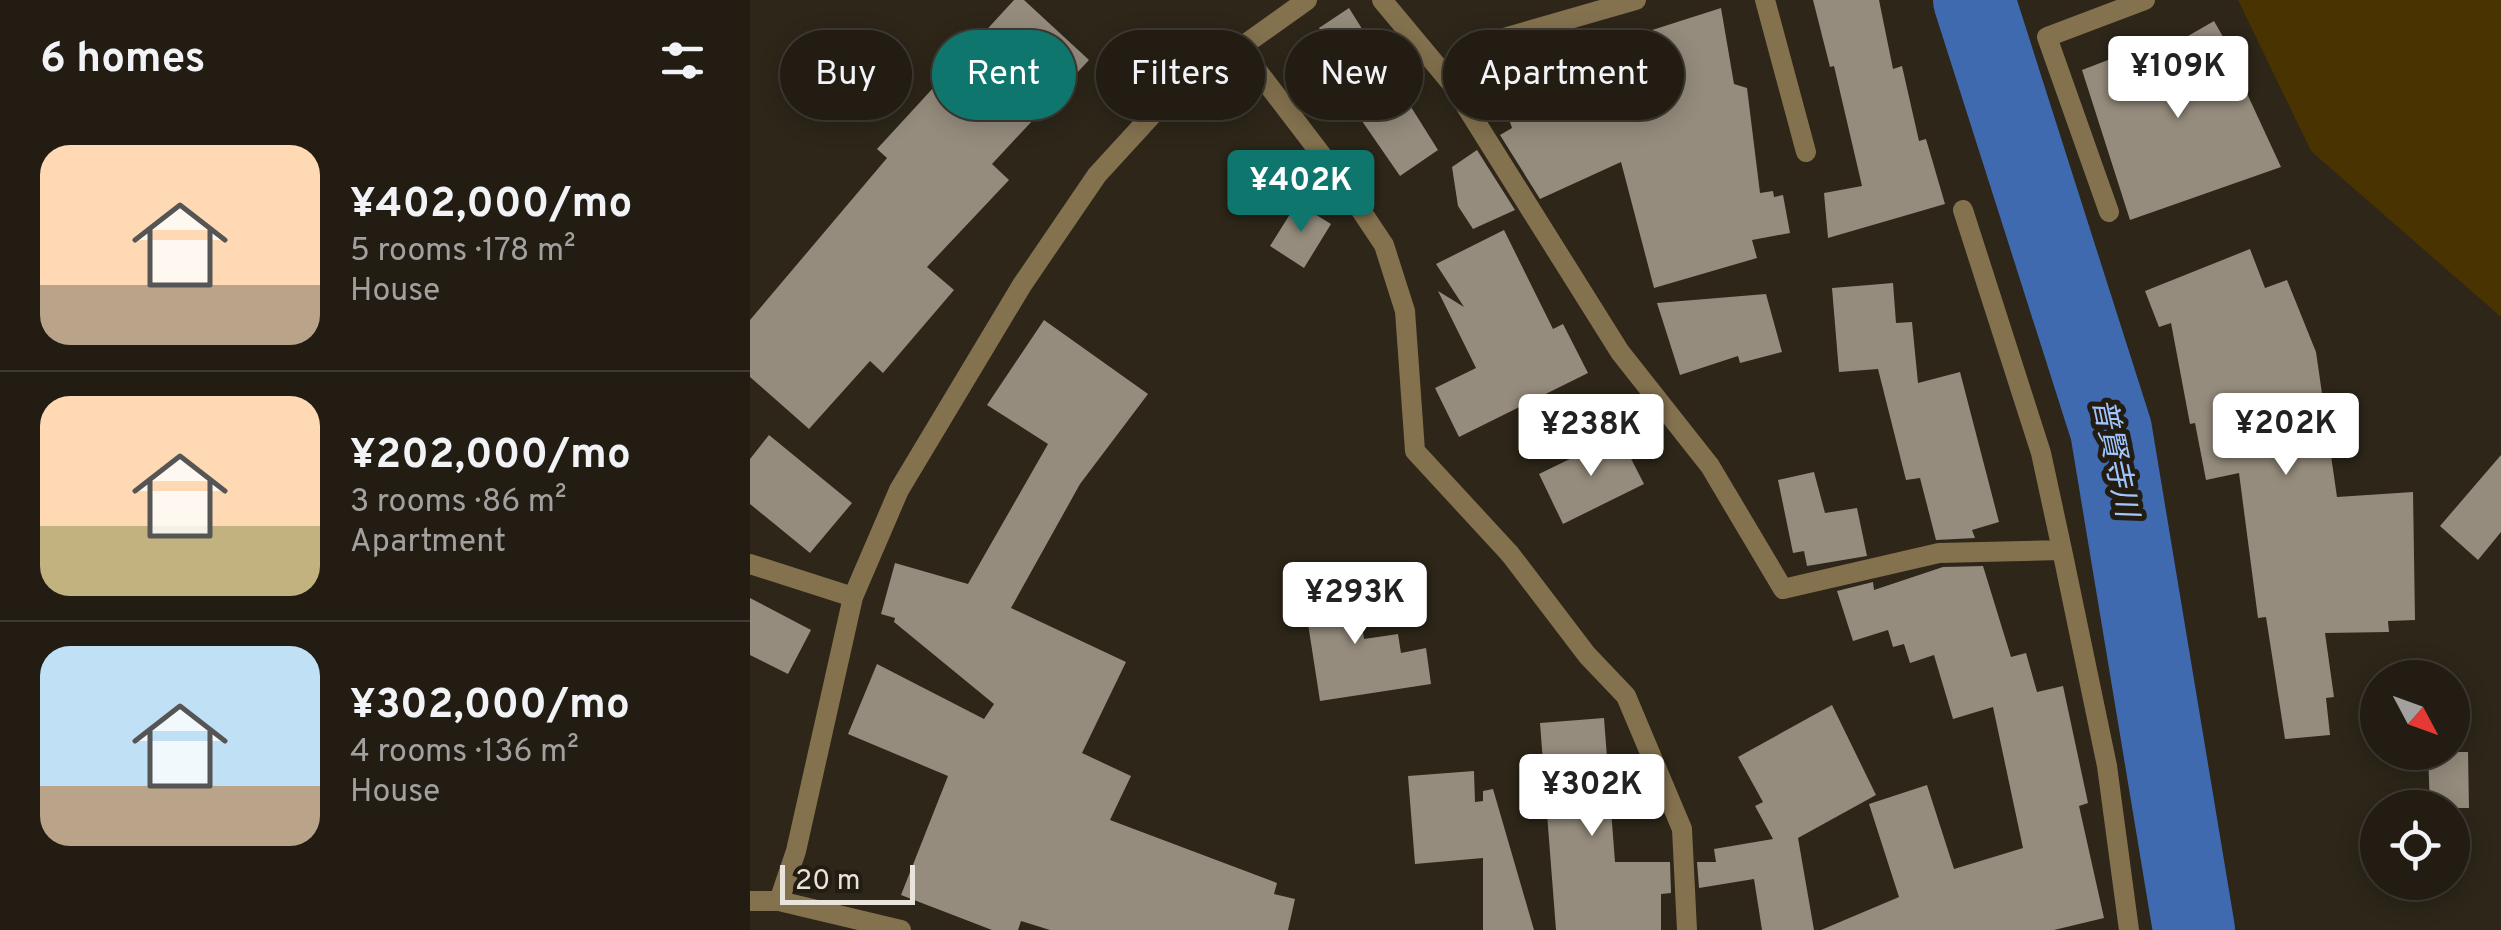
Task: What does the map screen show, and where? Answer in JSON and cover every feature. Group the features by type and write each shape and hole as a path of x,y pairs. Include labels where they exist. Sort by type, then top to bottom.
{"street":[{"path":"1265,30 1307,0"},
{"path":"1382,0 1442,72 1620,352 1710,466 1784,589 1939,553 2062,550"},
{"path":"1442,72 1507,37 1636,0"},
{"path":"1766,0 1806,152"},
{"path":"2108,212 2047,37 2145,0"},
{"path":"1265,81 1340,179 1384,246 1405,311 1415,450 1510,554 1587,655 1626,696 1682,829 1687,930"},
{"path":"779,901 796,852 853,597 899,490 1022,284 1098,175 1148,120"},
{"path":"1963,210 2041,453 2107,766 2129,930"},
{"path":"750,564 853,597"},
{"path":"750,900 779,901 900,930"}],"shaded area":[{"path":"2238,0 2501,0 2501,317 2311,151"}],"building":[{"path":"1014,0 1024,0 1056,30 986,30"},
{"path":"1813,0 1879,0 1893,69 1902,66 1919,141 1926,139 1945,204 1828,238 1824,193 1862,186 1834,66 1830,67"},
{"path":"1349,8 1363,30 1320,30"},
{"path":"1721,8 1734,84 1747,88 1760,193 1773,191 1774,197 1783,195 1790,233 1752,240 1757,258 1654,288 1621,162 1540,199 1500,135 1512,128 1509,120 1684,120 1684,30 1652,30"},
{"path":"2214,21 2242,70 2237,72 2281,167 2130,220 2082,70 2165,38 2169,47"},
{"path":"1076,48 1089,60 1076,74"},
{"path":"932,89 932,120 1033,120 992,164 1009,180 927,267 954,290 883,373 870,361 809,429 750,377 750,320 887,158 877,149 904,120 912,120 912,111"},
{"path":"1361,120 1419,120 1438,150 1400,176"},
{"path":"1477,150 1515,210 1473,229 1458,206 1452,167"},
{"path":"1297,203 1331,224 1304,268 1270,246"},
{"path":"1504,230 1553,329 1563,324 1588,373 1459,437 1435,388 1476,368 1438,291 1464,307 1436,264"},
{"path":"2250,249 2265,288 2287,280 2316,352 2337,497 2413,492 2415,620 2388,621 2389,632 2325,633 2334,697 2326,698 2330,735 2285,739 2266,617 2258,618 2239,473 2206,480 2195,423 2190,424 2171,323 2159,327 2145,291"},
{"path":"1893,283 1896,323 1912,322 1918,383 1960,372 1999,522 1972,530 1975,538 1936,540 1920,478 1906,480 1878,369 1839,372 1832,288"},
{"path":"1766,294 1782,352 1740,363 1738,356 1680,375 1657,303"},
{"path":"1044,320 1148,394 1080,484 1011,608 1126,662 1082,753 1131,776 1110,820 1277,883 1274,894 1295,899 1288,930 1050,930 1021,921 1018,930 992,930 901,895 948,776 848,734 877,664 984,719 994,704 894,622 895,618 881,614 895,563 968,584 1048,444 987,405"},
{"path":"769,435 852,503 810,553 750,504 750,459"},
{"path":"1619,435 1644,484 1563,524 1539,474"},
{"path":"2501,455 2501,532 2478,560 2440,526"},
{"path":"1814,472 1825,513 1857,508 1867,556 1807,566 1804,551 1793,553 1778,480"},
{"path":"1983,566 2011,657 2026,653 2037,692 2063,686 2088,803 2079,806 2104,918 2054,930 1821,930 1899,897 1869,804 1927,785 1954,869 2023,848 1993,707 1953,719 1934,655 1910,663 1904,644 1893,647 1888,630 1853,641 1837,591 1873,582 1874,590 1943,567"},
{"path":"1355,577 1364,639 1398,634 1401,653 1426,648 1431,684 1320,701 1302,585"},
{"path":"750,598 811,630 788,674 750,655"},
{"path":"1832,705 1876,795 1798,838 1814,930 1762,930 1754,879 1699,888 1697,862 1716,862 1714,849 1773,839 1755,806 1763,802 1738,757"},
{"path":"1604,718 1615,862 1670,862 1671,893 1661,894 1661,930 1556,930 1540,723"},
{"path":"2429,770 2468,770 2469,790 2429,790"},
{"path":"1474,771 1475,802 1483,801 1483,791 1493,789 1534,930 1483,930 1483,858 1415,864 1408,776"}],"waterway":[{"name":"普賢寺川","path":"1974,0 2111,430 2194,930"}]}
